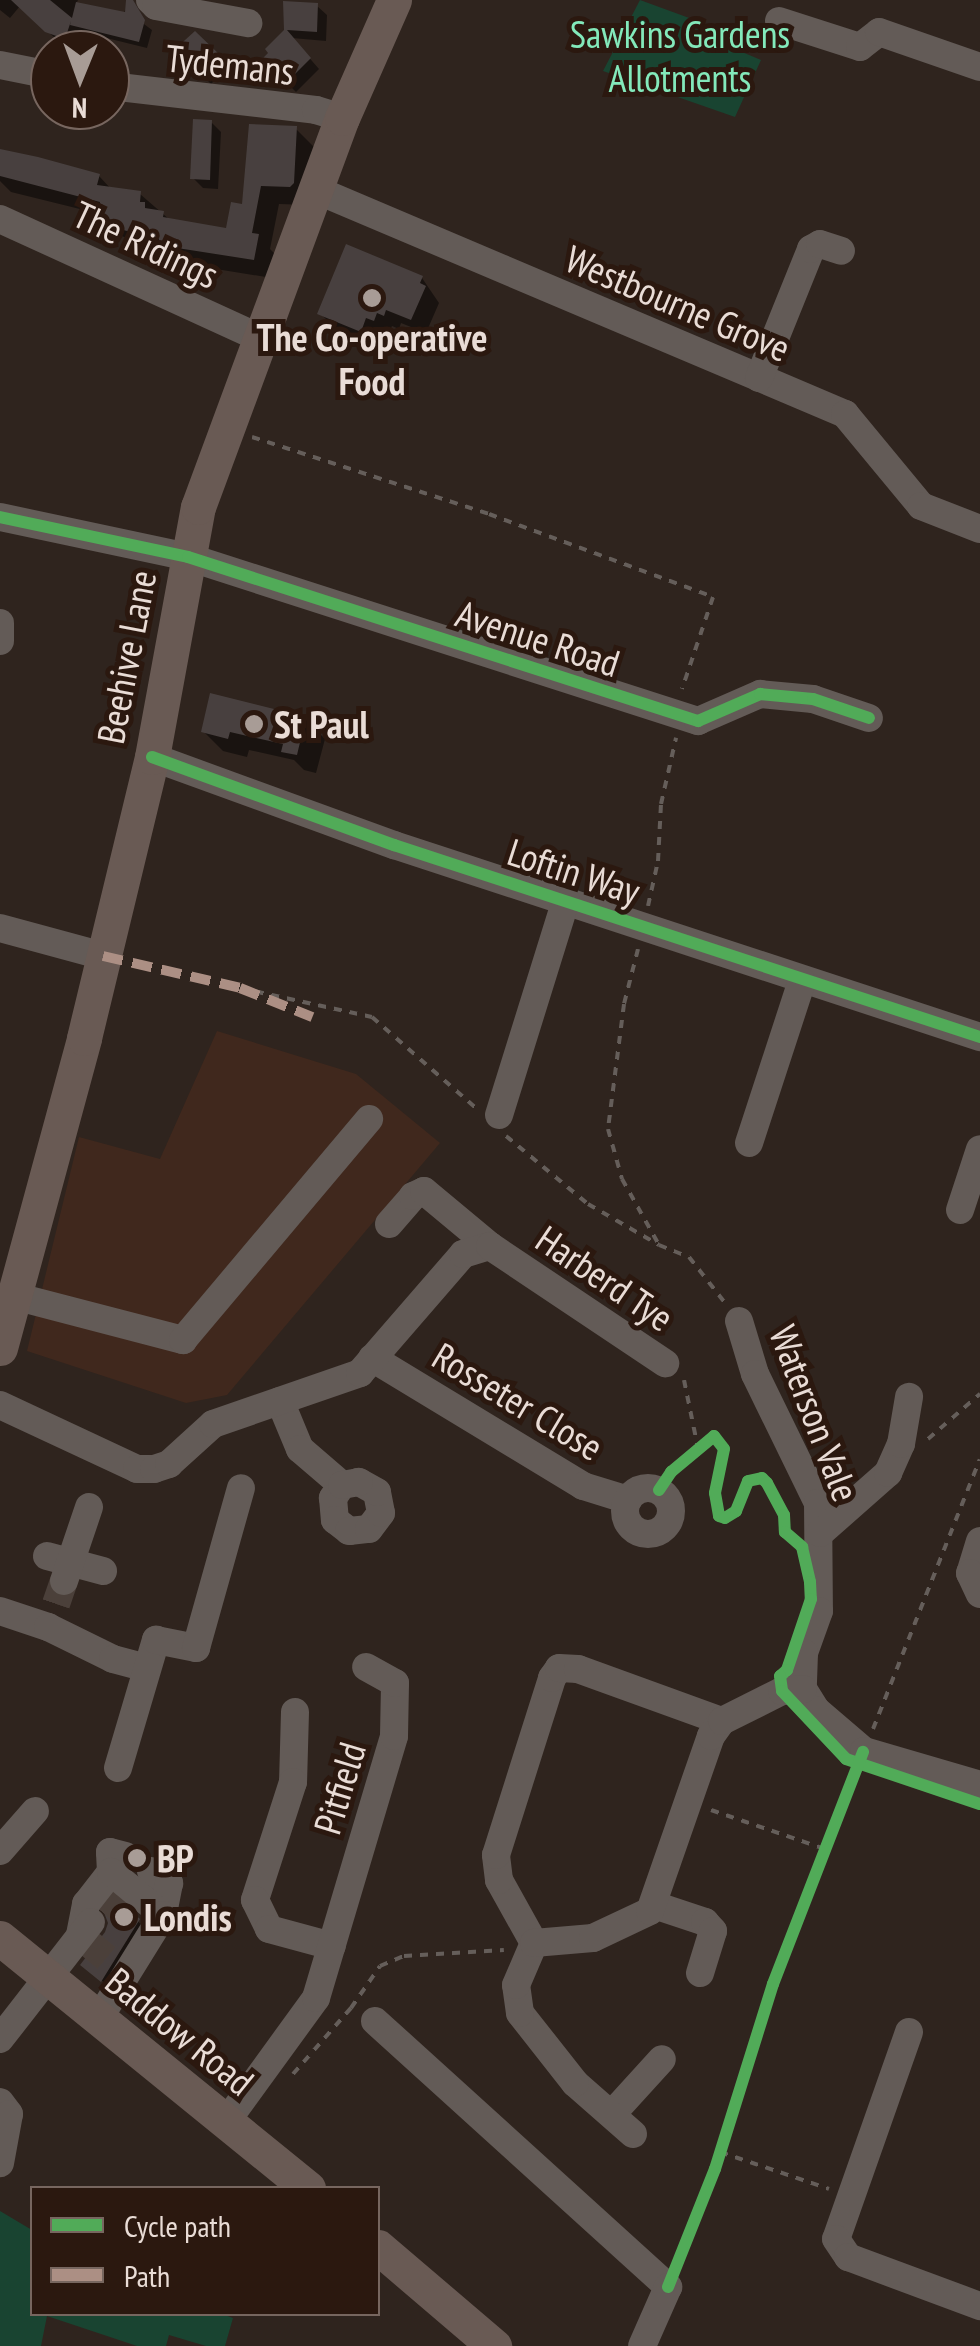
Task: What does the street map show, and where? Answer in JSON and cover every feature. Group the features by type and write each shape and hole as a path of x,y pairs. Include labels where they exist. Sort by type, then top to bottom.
{"main road":[{"name":"Beehive Lane","path":"0,1348 152,757 180,624 198,507 314,189 394,0"},
{"name":"Baddow Road","path":"0,1938 226,2122 291,2183"},
{"path":"380,2249 494,2346"}],"street":[{"path":"153,3 248,22"},
{"path":"780,21 860,47 879,32 980,67"},
{"path":"0,65 30,70"},
{"name":"Tydemans","path":"130,88 316,110 342,118"},
{"name":"Westbourne Grove","path":"314,189 845,414 921,506 980,529"},
{"name":"The Ridings","path":"0,219 260,338"},
{"path":"759,378 811,249 820,244 841,251"},
{"name":"Avenue Road","path":"2,525 188,557 698,720 760,694 813,699 869,718"},
{"path":"0,623 0,642"},
{"name":"Loftin Way","path":"152,757 394,845 980,1036"},
{"path":"498,1115 566,900"},
{"path":"0,928 103,956"},
{"path":"749,1142 802,981"},
{"path":"14,1296 183,1340 369,1119"},
{"path":"960,1210 980,1149"},
{"path":"390,1224 424,1190 490,1246"},
{"name":"Harberd Tye","path":"0,1404 137,1469 168,1464 213,1424 360,1373 463,1254 490,1246 665,1363"},
{"name":"Waterson Vale","path":"739,1321 755,1374 818,1503 808,1528 820,1611 804,1653 803,1689"},
{"name":"Rosseter Close","path":"372,1358 583,1486 628,1500"},
{"name":"Waterson Vale","path":"808,1528 868,1494 888,1473 902,1444 908,1398"},
{"path":"280,1401 300,1450 342,1486"},
{"path":"118,1768 156,1640 196,1648 240,1488"},
{"path":"57,1586 89,1507"},
{"path":"980,1541 970,1573 980,1594"},
{"path":"0,1611 103,1571"},
{"path":"57,1586 113,1659 146,1668"},
{"name":"Pitfield","path":"226,2122 316,1998 394,1736 395,1683 366,1668"},
{"path":"534,1943 500,1880 496,1855 552,1678 559,1668 578,1669 722,1720"},
{"path":"534,1943 593,1938 639,1918 654,1906 711,1736 722,1720 782,1692 803,1689 838,1732 864,1751 980,1784"},
{"name":"Pitfield","path":"295,1712 293,1782 255,1900 269,1929 332,1946"},
{"path":"0,1851 34,1811"},
{"path":"98,2020 120,1969 163,1915 169,1882 152,1871"},
{"path":"654,1906 705,1922 712,1931 700,1973"},
{"path":"0,2038 98,1913 163,1915"},
{"path":"534,1943 516,1985 520,2012 574,2083 633,2134"},
{"path":"375,2021 668,2287 642,2346"},
{"path":"908,2032 836,2239 848,2257 980,2306"},
{"path":"612,2114 662,2060"},
{"path":"0,2102 9,2114 0,2163"}],"path":[{"path":"226,429 489,514 713,597 682,679 681,715 661,804 658,861 624,1004 608,1129 622,1179 659,1245 689,1257 739,1321"},
{"path":"240,988 372,1017"},
{"path":"665,1363 682,1362 694,1452"},
{"path":"694,1452 714,1436"},
{"path":"864,1751 980,1459"},
{"path":"688,1803 827,1842 818,1865"},
{"path":"715,2169 725,2136"},
{"path":"720,2152 851,2196"}],"shaded area":[{"path":"217,1031 356,1074 440,1143 227,1395 186,1403 27,1351 79,1137 160,1159"}],"green space":[{"name":"Sawkins Gardens Allotments","path":"640,0 733,34 735,49 761,60 735,117 603,71"},
{"path":"0,2211 30,2229 30,2316 47,2316 41,2346 0,2346"},
{"path":"47,2316 233,2318 225,2346 206,2346 169,2335 166,2346 137,2346"}],"building":[{"path":"11,0 50,0 72,18 76,2 125,12 126,0 133,0 145,20 139,42 130,40 130,30 90,30 70,25 71,21 68,30 43,30"},
{"path":"283,1 318,3 317,32 287,30 311,58 285,84 261,60 268,53 265,49 284,30"},
{"path":"195,31 221,56 200,76 174,50"},
{"path":"193,119 212,120 210,180 190,179"},
{"path":"249,124 297,126 294,183 290,187 261,186 252,233 259,234 254,260 158,245 159,239 119,229 120,221 97,218 100,202 0,176 0,149 38,157 100,174 97,185 141,191 140,202 145,202 145,208 164,211 163,217 226,228 231,202 242,204"},
{"name":"The Co-operative Food","path":"346,244 423,276 420,283 426,286 411,320 386,310 384,316 377,313 374,321 366,318 361,332 317,314"},
{"name":"St Paul","path":"210,693 306,717 297,755 281,752 283,744 230,732 228,739 201,732"},
{"path":"114,1897 140,1919 101,1982 80,1965 105,1932 108,1923 103,1910"}],"tunnel":[{"path":"56,1604 64,1581"},
{"path":"101,1911 119,1890"},
{"path":"85,1940 115,1965"}],"marked path":[{"path":"103,956 240,988 312,1017"}],"cycle path":[{"path":"0,517 188,557 698,721 760,694 813,699 869,718"},
{"path":"152,757 394,845 980,1037"},
{"path":"659,1490 671,1472 714,1436 724,1449 715,1493 719,1516 725,1518 736,1511 748,1481 762,1478 784,1515 785,1532 802,1547 810,1582 811,1599 787,1670 780,1676 782,1691 846,1759 980,1804"},
{"path":"668,2287 715,2169 773,1984 863,1752"}],"place":[{"name":"The Co-operative Food","path":"372,298"},
{"name":"St Paul","path":"254,724"},
{"name":"BP","path":"137,1858"},
{"name":"Londis","path":"124,1917"}]}
